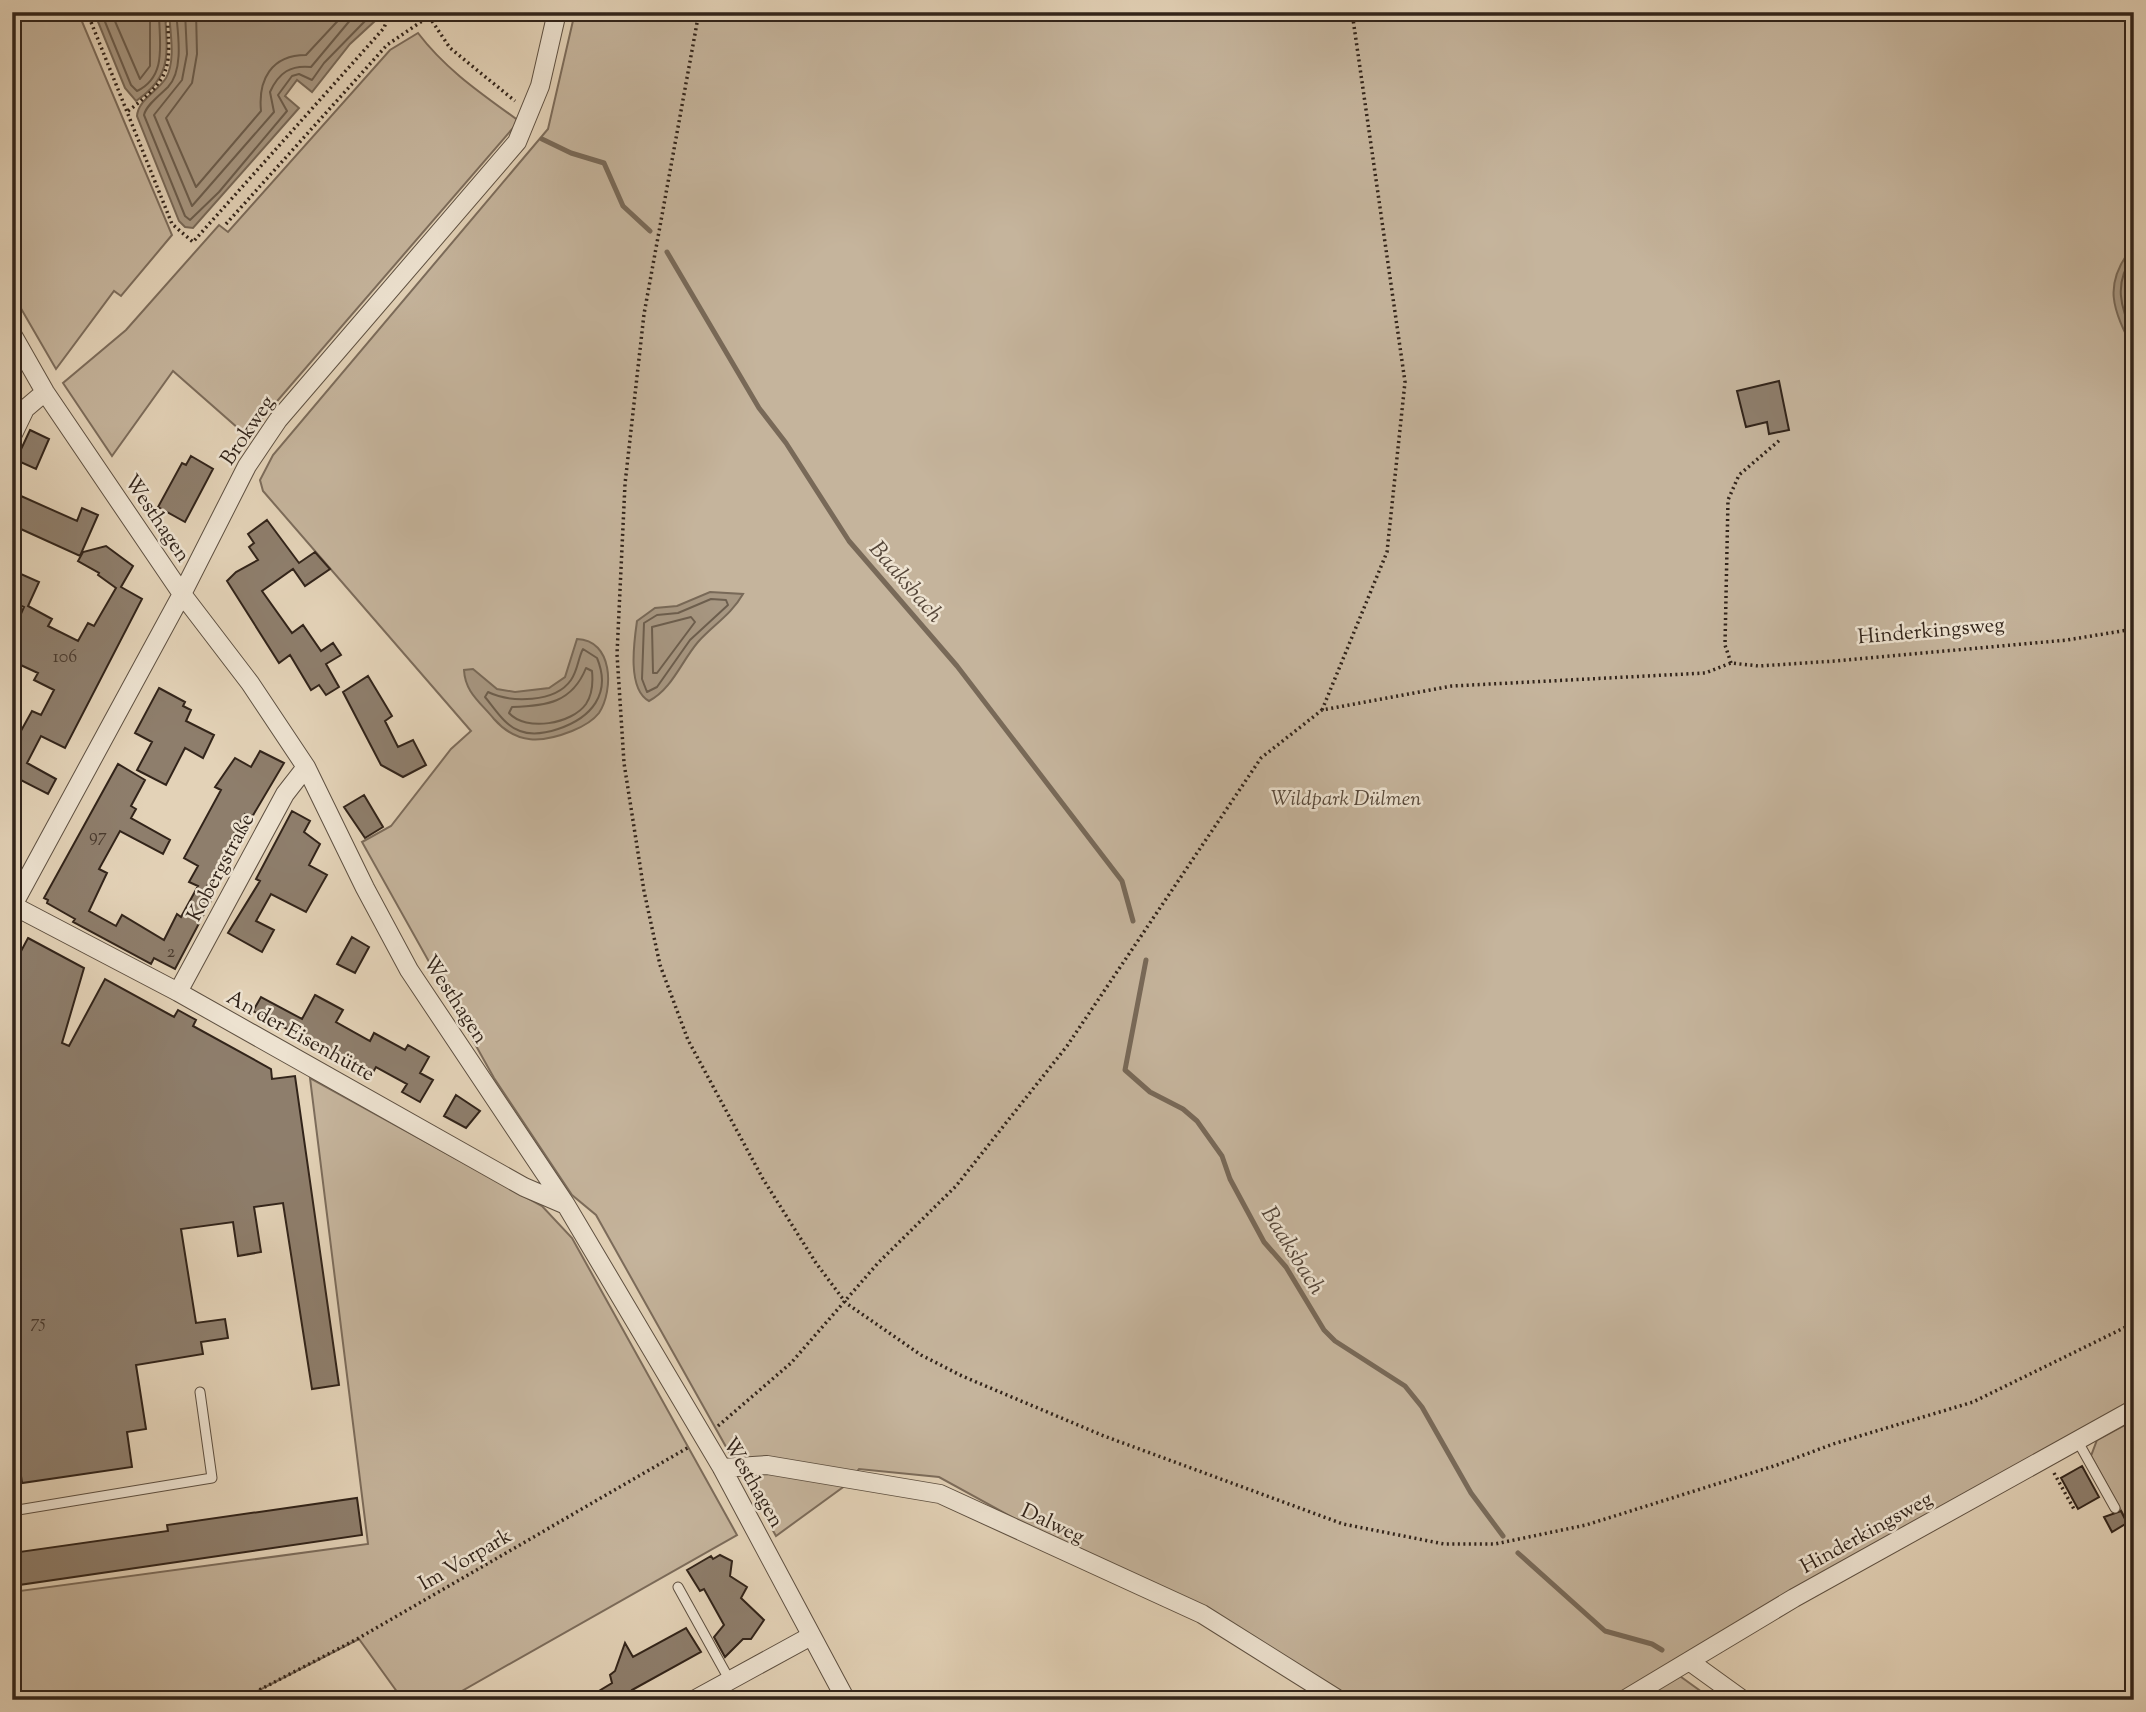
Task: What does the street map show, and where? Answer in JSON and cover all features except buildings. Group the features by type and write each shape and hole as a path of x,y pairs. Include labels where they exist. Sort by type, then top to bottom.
{"street":[{"name":"Brokweg","path":"13,906 183,594 247,466 278,420 517,142 531,114 557,12"},
{"name":"Westhagen","path":"12,334 45,392 183,594 250,683 306,767 365,888 409,970 566,1205 722,1468 846,1700"},
{"path":"12,436 19,411 45,392"},
{"name":"Kobergstraße","path":"178,992 285,794 306,767"},
{"name":"An der Eisenhütte","path":"13,906 178,992 524,1187 566,1205"},
{"name":"Hinderkingsweg","path":"1624,1700 1794,1598 2134,1409"},
{"name":"Dalweg","path":"722,1468 766,1465 940,1494 1202,1614 1339,1700"},
{"path":"694,1700 811,1636"},
{"path":"1689,1661 1743,1700"}],"lane":[{"path":"12,1511 212,1478 200,1392"},
{"path":"2077,1440 2115,1508"},
{"path":"678,1587 729,1679"}],"path":[{"path":"87,12 172,224 193,242 384,27 390,12"},
{"path":"128,111 154,91 166,74 169,55 167,12"},
{"path":"699,12 644,314 625,484 617,654 624,763 643,891 660,965 688,1041 763,1179 816,1263 846,1303 931,1360 1104,1436 1343,1524 1444,1544 1495,1544 1586,1525 1777,1465 1833,1444 1973,1402 2134,1323"},
{"path":"1322,710 1387,552 1405,382 1352,12"},
{"path":"226,224 387,45 427,14 450,48 531,114"},
{"path":"1322,710 1452,687 1705,673 1731,663 1725,645 1728,500 1740,475 1781,439"},
{"name":"Hinderkingsweg","path":"1731,663 1759,666 1835,661 2067,640 2134,629"},
{"name":"Im Vorpark","path":"240,1700 359,1638 703,1439 791,1363 846,1303 878,1263 956,1186 1068,1046 1261,758 1322,710"},
{"path":"2052,1469 2075,1511"}],"green space":[{"path":"12,12 78,12 172,235 121,296 114,291 56,369 12,293"},
{"name":"Wildpark Dülmen","path":"575,12 2134,12 2134,1403 1612,1700 1345,1700 939,1477 859,1469 846,1485 776,1536 596,1215 572,1195 494,1078 362,842 391,826 451,749 471,731 263,491 260,480 273,455 548,129"},
{"path":"418,33 453,70 519,121 247,436 173,371 112,456 63,383 126,330 219,225 228,232 390,50"},
{"path":"310,1078 542,1206 572,1238 737,1535 446,1700 403,1700 359,1639 240,1700 12,1700 12,1592 368,1544"},
{"path":"2134,1420 2134,1534 2091,1456 2097,1440"},
{"path":"1677,1674 1713,1700 1635,1700"}],"water":[{"path":"94,12 165,12 166,52 162,73 148,92 136,101 125,88"},
{"path":"169,12 371,12 376,20 350,44 312,92 297,80 285,96 299,108 193,228 185,227 179,221 137,116 141,105 162,83 169,71 172,46"},
{"path":"2134,245 2134,351 2116,310 2114,285 2124,259"},
{"path":"710,592 743,594 698,642 664,690 649,701 642,695 635,676 637,621 655,608 677,606"},
{"path":"577,639 598,648 604,657 608,680 604,703 599,713 587,724 572,731 540,739 512,734 494,719 467,685 464,670 473,669 497,689 515,692 549,688 565,677"}],"waterway":[{"name":"Baaksbach","path":"542,139 571,153 604,163 623,206 650,231"},
{"name":"Baaksbach","path":"667,252 759,408 786,443 849,541 957,666 1122,881 1133,921"},
{"name":"Baaksbach","path":"1146,960 1125,1070 1150,1092 1183,1109 1197,1121 1222,1156 1230,1179 1264,1242 1286,1267 1324,1330 1335,1341 1405,1386 1422,1407 1471,1493 1503,1536"},
{"name":"Baaksbach","path":"1518,1553 1605,1631 1652,1644 1662,1650"}]}
